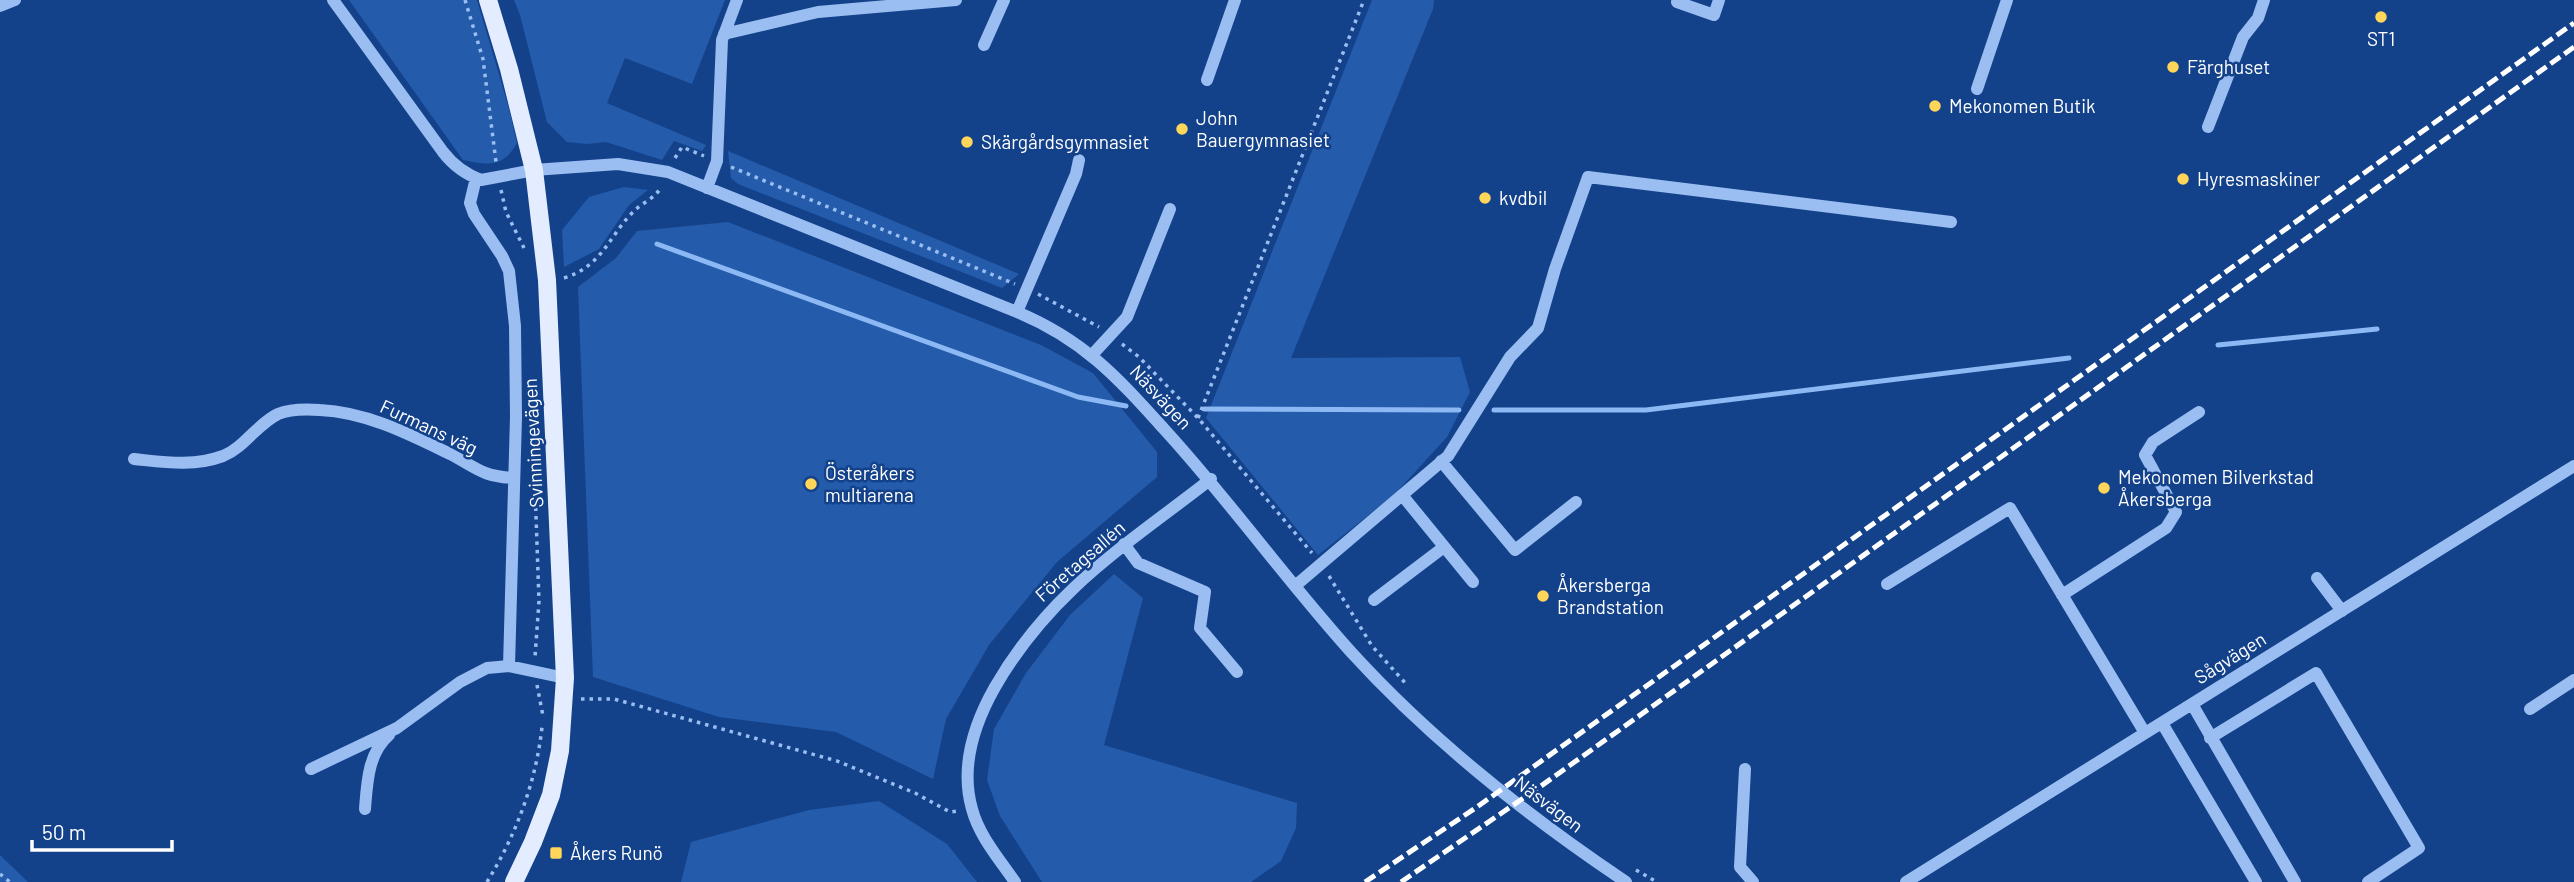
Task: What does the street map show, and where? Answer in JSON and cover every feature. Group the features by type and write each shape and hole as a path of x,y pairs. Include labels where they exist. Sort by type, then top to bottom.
{"main road":[{"name":"Svinningevägen","path":"488,0 509,68 534,170 547,280 565,678 560,751 551,795 514,882"}],"street":[{"path":"0,6 15,0"},
{"path":"333,0 443,152 454,164 476,178 470,203 509,271 516,369 509,666"},
{"path":"707,188 717,161 722,40 737,0"},
{"path":"724,34 818,12 956,0"},
{"path":"984,45 1004,0"},
{"path":"1207,80 1235,0"},
{"path":"1677,2 1714,15 1719,0"},
{"path":"1977,89 2007,0"},
{"path":"2208,127 2243,37 2258,18 2264,0"},
{"path":"1017,312 1076,174 1079,160"},
{"name":"Näsvägen","path":"476,178 481,180 534,170 618,164 668,172 1017,312 1062,334 1115,375 1210,480 1295,586 1380,682 1457,755 1556,835 1626,882"},
{"path":"1295,586 1448,456 1510,357 1538,328 1555,269 1588,177 1951,222"},
{"path":"1092,355 1127,317 1170,209"},
{"name":"Furmans väg","path":"134,458 177,464 223,456 237,449 265,422 278,414 320,410 372,420 440,450 490,477 513,478"},
{"path":"2062,595 2166,528 2176,512 2144,455 2153,442 2199,412"},
{"path":"1441,461 1515,550 1576,502"},
{"name":"Sågvägen","path":"1906,882 2574,466"},
{"name":"Företagsallén","path":"1015,882 983,835 972,809 968,764 972,739 983,709 1023,642 1062,598 1124,544 1210,480"},
{"path":"1402,495 1473,582"},
{"path":"1887,584 2010,508 2145,733"},
{"path":"1124,544 1138,563 1205,592 1200,628 1237,672"},
{"path":"1374,600 1444,547"},
{"path":"2317,578 2342,611"},
{"path":"365,809 374,754 381,742 469,676 487,668 509,666 565,678"},
{"path":"2210,738 2316,673 2419,848 2368,882"},
{"path":"2530,709 2574,680"},
{"path":"2192,704 2295,882"},
{"path":"2162,723 2256,882"},
{"path":"311,769 397,728"},
{"path":"1745,769 1740,867 1753,882"}],"path":[{"path":"465,0 483,59 498,176 506,212 523,248 525,260"},
{"path":"1198,418 1364,0"},
{"path":"547,280 567,278 603,253 631,213 658,192 682,147 1028,289 1067,308 1111,335 1139,357 1198,418 1321,565 1339,589 1372,646 1413,692"},
{"path":"487,882 515,828 529,790 540,745 543,715 534,673 539,601 532,421"},
{"path":"589,701 614,699 838,761 915,793 950,812 972,809"},
{"path":"1629,866 1657,882"},
{"path":"0,874 10,882"}],"shaded area":[{"path":"349,0 477,0 517,143 512,151 494,163 463,160"},
{"path":"514,0 725,0 692,84 625,58 607,103 706,145 702,151 674,141 662,160 606,142 567,142 547,122"},
{"path":"1372,0 1434,0 1433,9 1291,358 1460,357 1470,392 1447,437 1394,495 1318,555 1206,418"},
{"path":"728,151 1019,274 1002,288 738,184 731,178"},
{"path":"624,187 648,190 629,205 599,249 564,267 562,230 589,197"},
{"path":"728,222 1041,345 1093,373 1157,452 1157,477 1057,562 989,645 946,719 933,779 836,732 719,717 593,677 578,287 616,258 637,231"},
{"path":"1114,574 1143,598 1104,745 1297,803 1296,828 1281,861 1251,882 1042,882 1000,816 987,780 994,729 1026,673 1070,615"},
{"path":"879,801 947,844 977,882 681,882 691,842 809,810"},
{"path":"0,855 28,882 0,882"}],"waterway":[{"path":"657,244 1078,397 1126,406"},
{"path":"2218,345 2377,329"},
{"path":"1494,410 1646,410 2069,358"},
{"path":"1204,409 1459,410"}],"railway":[{"path":"1365,882 1477,807 2574,23"},
{"path":"1401,882 1541,786 2574,47"}],"place":[{"name":"ST1","path":"2381,17"},
{"name":"Färghuset","path":"2173,67"},
{"name":"Mekonomen Butik","path":"1935,106"},
{"name":"John Bauergymnasiet","path":"1182,129"},
{"name":"Skärgårdsgymnasiet","path":"967,142"},
{"name":"Hyresmaskiner","path":"2183,179"},
{"name":"kvdbil","path":"1485,198"},
{"name":"Österåkers multiarena","path":"811,484"},
{"name":"Mekonomen Bilverkstad Åkersberga","path":"2104,488"},
{"name":"Åkersberga Brandstation","path":"1543,596"},
{"name":"Åkers Runö","path":"556,853"}]}
